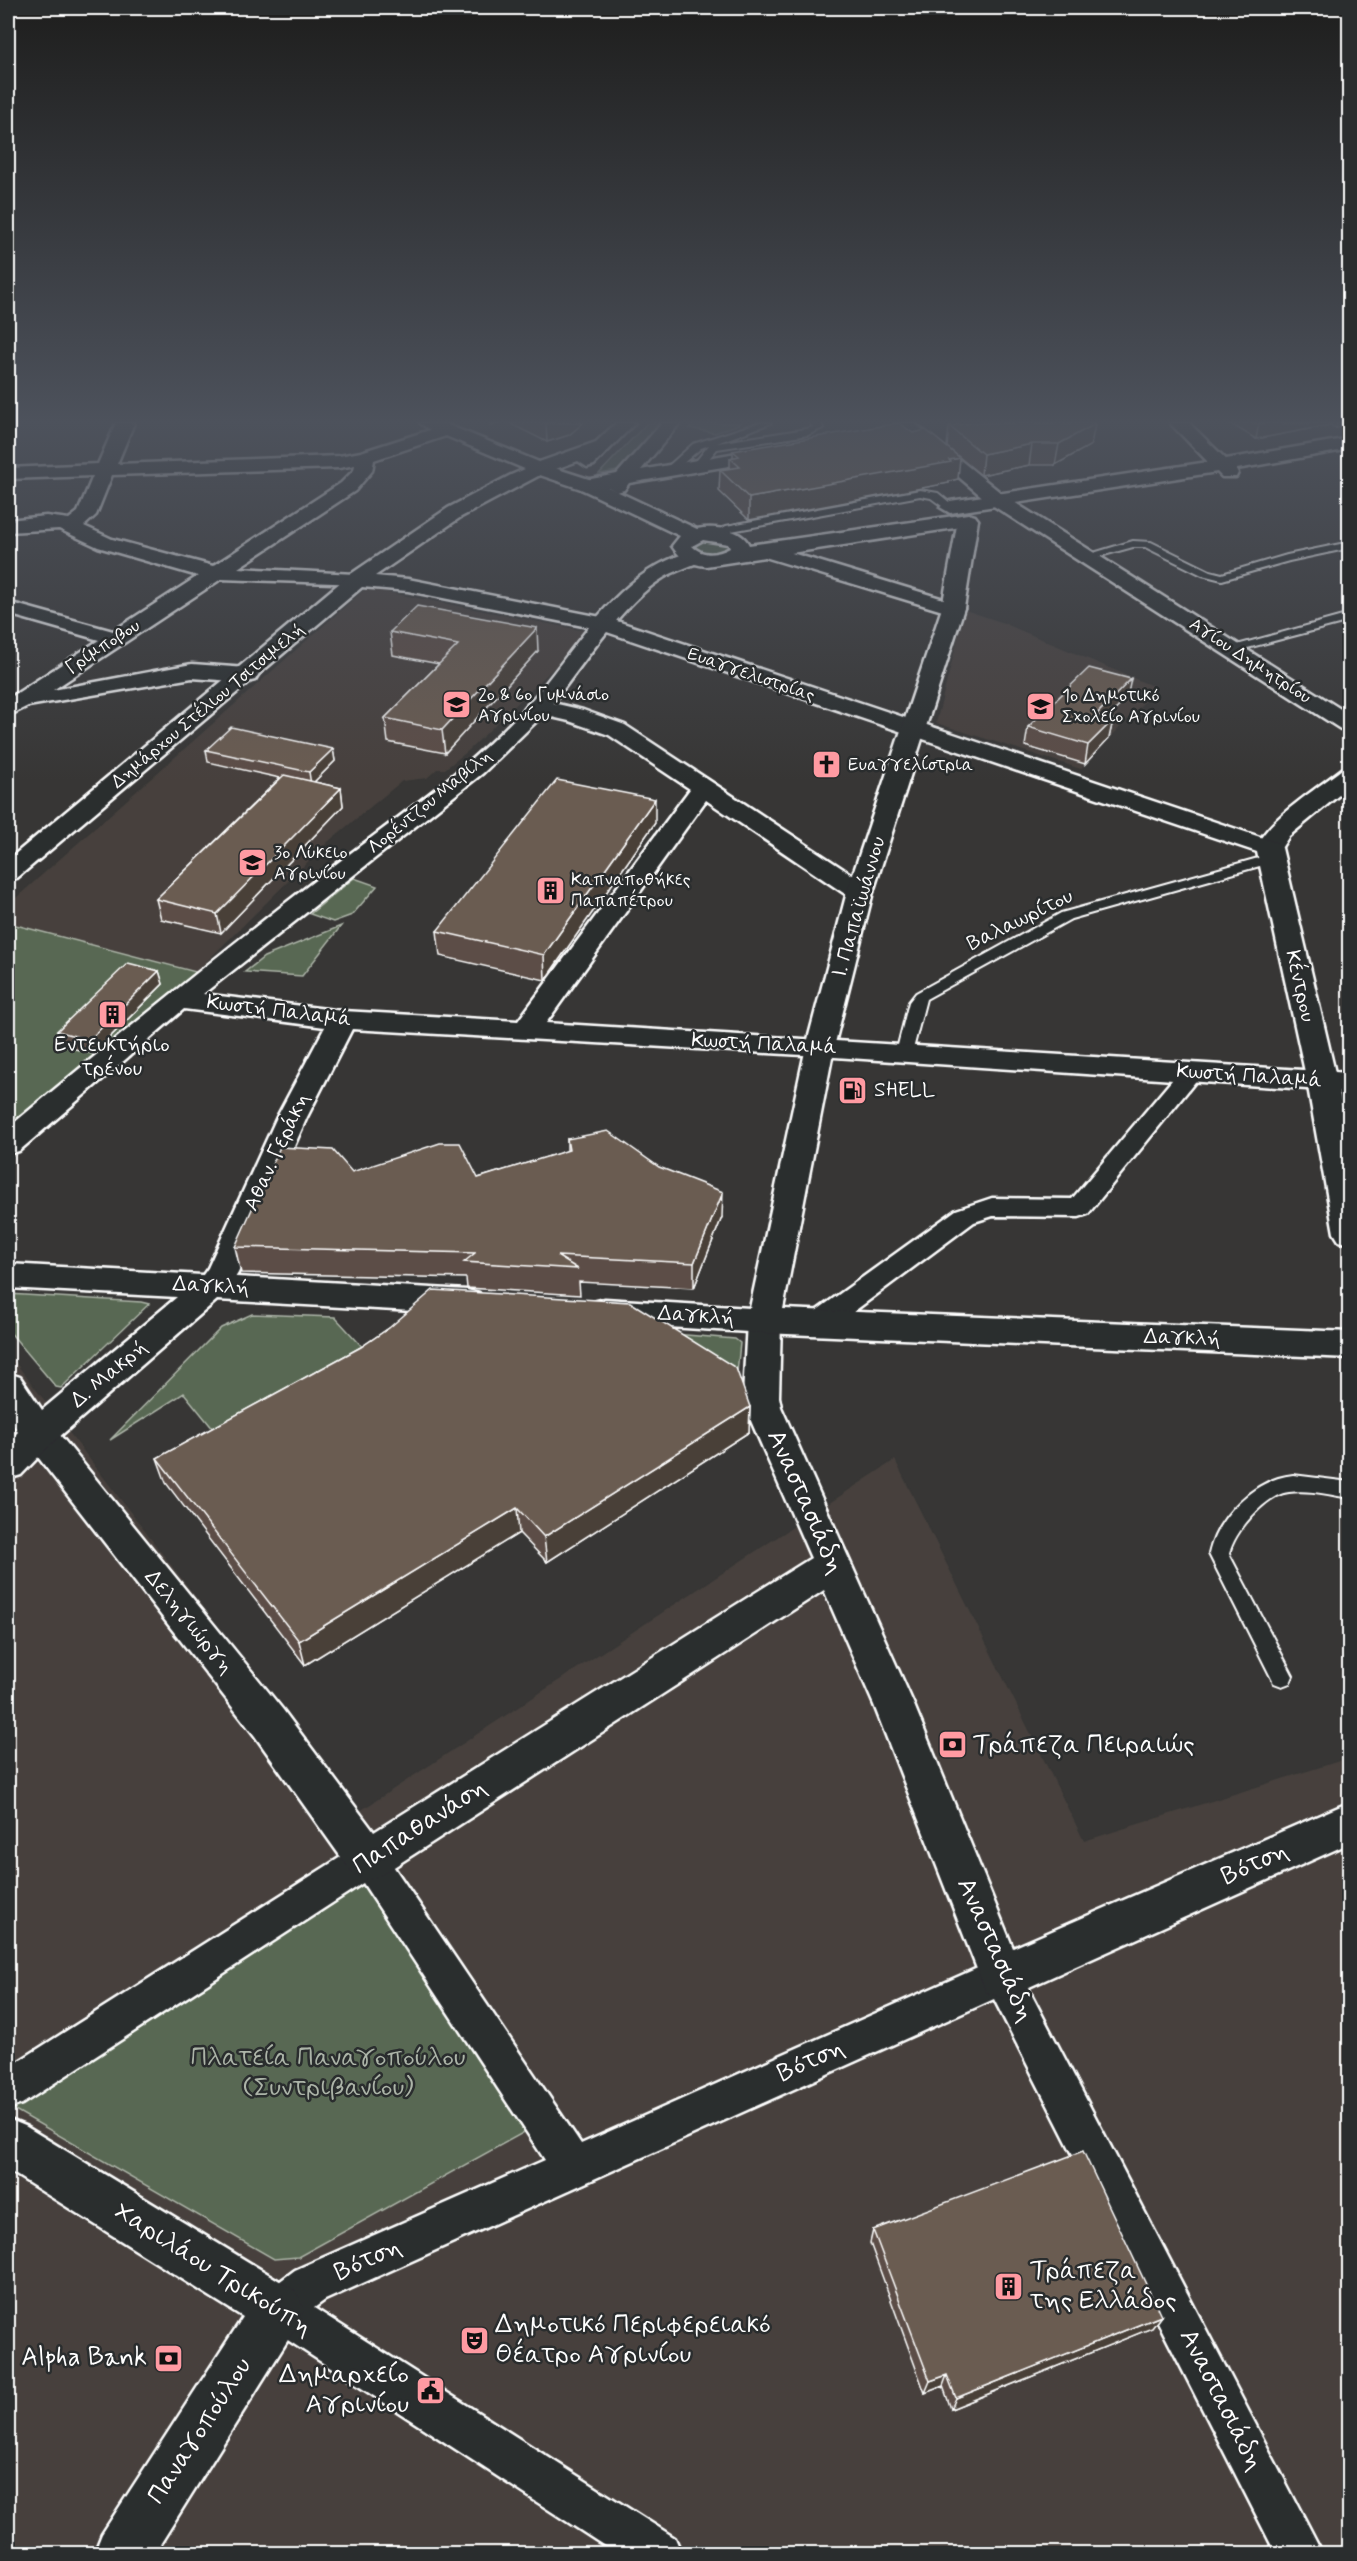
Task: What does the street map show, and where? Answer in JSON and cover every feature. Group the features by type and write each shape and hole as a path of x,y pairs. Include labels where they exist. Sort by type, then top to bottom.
{"street":[{"name":"Ευαγγελιστρίας","path":"104,543 217,573 408,585 603,624 1269,853"},
{"name":"Γρίμποβου","path":"12,706 263,543"},
{"name":"Δημάρχου Στέλιου Τσιτσιμελή","path":"8,873 247,675 355,580 409,543"},
{"path":"685,543 682,546 694,557 712,560 731,543"},
{"path":"738,543 953,608"},
{"path":"762,550 803,543"},
{"name":"Ι. Παπαϊωάννου","path":"764,1321 820,1047 860,892 915,730 953,608 957,543"},
{"name":"Αγίου Δημητρίου","path":"1064,543 1232,648 1349,725"},
{"name":"Λορέντζου Μαβίλη","path":"8,1144 178,1000 475,768 538,708 603,624 656,573 694,557"},
{"path":"8,608 116,638"},
{"path":"12,706 192,671 247,675"},
{"path":"538,708 575,715 617,730 860,892"},
{"path":"1269,853 1272,839 1280,831 1350,774"},
{"path":"525,1031 703,788"},
{"name":"Κέντρου","path":"1269,853 1336,1082 1350,1233"},
{"name":"Κωστή Παλαμά","path":"178,1000 343,1020 820,1047 1336,1082"},
{"name":"Αθαν. Γεράκη","path":"212,1286 222,1273 292,1117 343,1020"},
{"path":"819,1323 965,1216 992,1207 1079,1209 1191,1072"},
{"name":"Δαγκλή","path":"8,1276 494,1304"},
{"name":"Δ. Μακρή","path":"8,1465 38,1434 212,1286"},
{"name":"Δαγκλή","path":"576,1309 764,1321 1350,1345"},
{"name":"Αναστασιάδη","path":"764,1321 761,1397 763,1407 894,1705 1002,1976 1300,2553"},
{"name":"Δεληγιώργη","path":"8,1386 38,1434 269,1723 368,1860"},
{"name":"Παπαθανάση","path":"8,2090 833,1564"},
{"name":"Βότση","path":"278,2309 310,2285 1350,1822"},
{"path":"368,1860 573,2168"},
{"name":"Χαριλάου Τρικούπη","path":"8,2143 278,2309 659,2553"},
{"name":"Παναγοπούλου","path":"122,2553 278,2309"}],"lane":[{"path":"1086,557 1133,544 1147,544 1206,573 1222,577 1287,558 1350,545"},
{"path":"1232,648 1350,618"},
{"name":"Βαλαωρίτου","path":"904,1053 917,1002 921,996 1066,916 1269,853"},
{"path":"1282,1676 1219,1554 1219,1543 1230,1526 1274,1486 1288,1483 1350,1490"}],"shaded area":[{"path":"366,588 591,632 468,751 445,769 437,769 427,778 402,781 329,841 196,972 8,923 8,905"},
{"name":"1ο Δημοτικό Σχολείο Αγρινίου","path":"965,610 1001,622 1157,688 1081,769 936,723"},
{"path":"8,1353 360,1811 895,1460 1084,1841 1349,1758 1349,2553 8,2553"}],"green space":[{"path":"692,543 728,543 734,550 702,556 689,545"},
{"path":"354,878 377,886 352,915 333,922 310,914"},
{"path":"8,923 196,972 8,1128"},
{"path":"341,926 302,976 245,972 264,957"},
{"path":"8,1294 149,1304 61,1388 56,1387 8,1330"},
{"path":"252,1314 335,1317 369,1354 218,1435 184,1393 110,1440 221,1328"},
{"path":"637,1331 735,1339 740,1343 735,1393"},
{"name":"Πλατεία Παναγοπούλου (Συντριβανίου)","path":"370,1872 539,2124 298,2257 274,2259 8,2106"}],"building":[{"path":"417,606 537,628 442,730 385,718 458,645 390,632"},
{"path":"1089,668 1131,679 1096,715 1113,720 1088,745 1028,727"},
{"path":"231,727 333,749 309,772 206,750"},
{"path":"284,775 341,788 217,914 156,899"},
{"name":"Καπναποθήκες Παπαπέτρου","path":"557,780 655,799 544,955 437,931"},
{"path":"128,963 159,971 89,1040 57,1031"},
{"path":"608,1131 659,1167 723,1192 694,1263 557,1256 578,1269 464,1262 475,1253 235,1247 280,1147 333,1150 352,1172 440,1143 460,1143 478,1178 569,1150 567,1139"},
{"path":"433,1290 630,1302 736,1368 750,1407 544,1537 517,1508 299,1641 157,1458 361,1347 389,1328"},
{"name":"Τράπεζα της Ελλάδος","path":"1083,2151 1161,2316 956,2398 947,2375 930,2381 873,2230"}],"place":[{"name":"2ο & 6ο Γυμνάσιο Αγρινίου","path":"457,705"},
{"name":"1ο Δημοτικό Σχολείο Αγρινίου","path":"1041,706"},
{"name":"Ευαγγελίστρια","path":"827,765"},
{"name":"3ο Λύκειο Αγρινίου","path":"253,863"},
{"name":"Καπναποθήκες Παπαπέτρου","path":"550,890"},
{"name":"Εντευκτήριο τρένου","path":"112,1014"},
{"name":"SHELL","path":"853,1090"},
{"name":"Τράπεζα Πειραιώς","path":"952,1745"},
{"name":"Τράπεζα της Ελλάδος","path":"1009,2286"},
{"name":"Δημοτικό Περιφερειακό Θέατρο Αγρινίου","path":"474,2340"},
{"name":"Alpha Bank","path":"168,2358"},
{"name":"Δημαρχείο Αγρινίου","path":"430,2390"}]}
